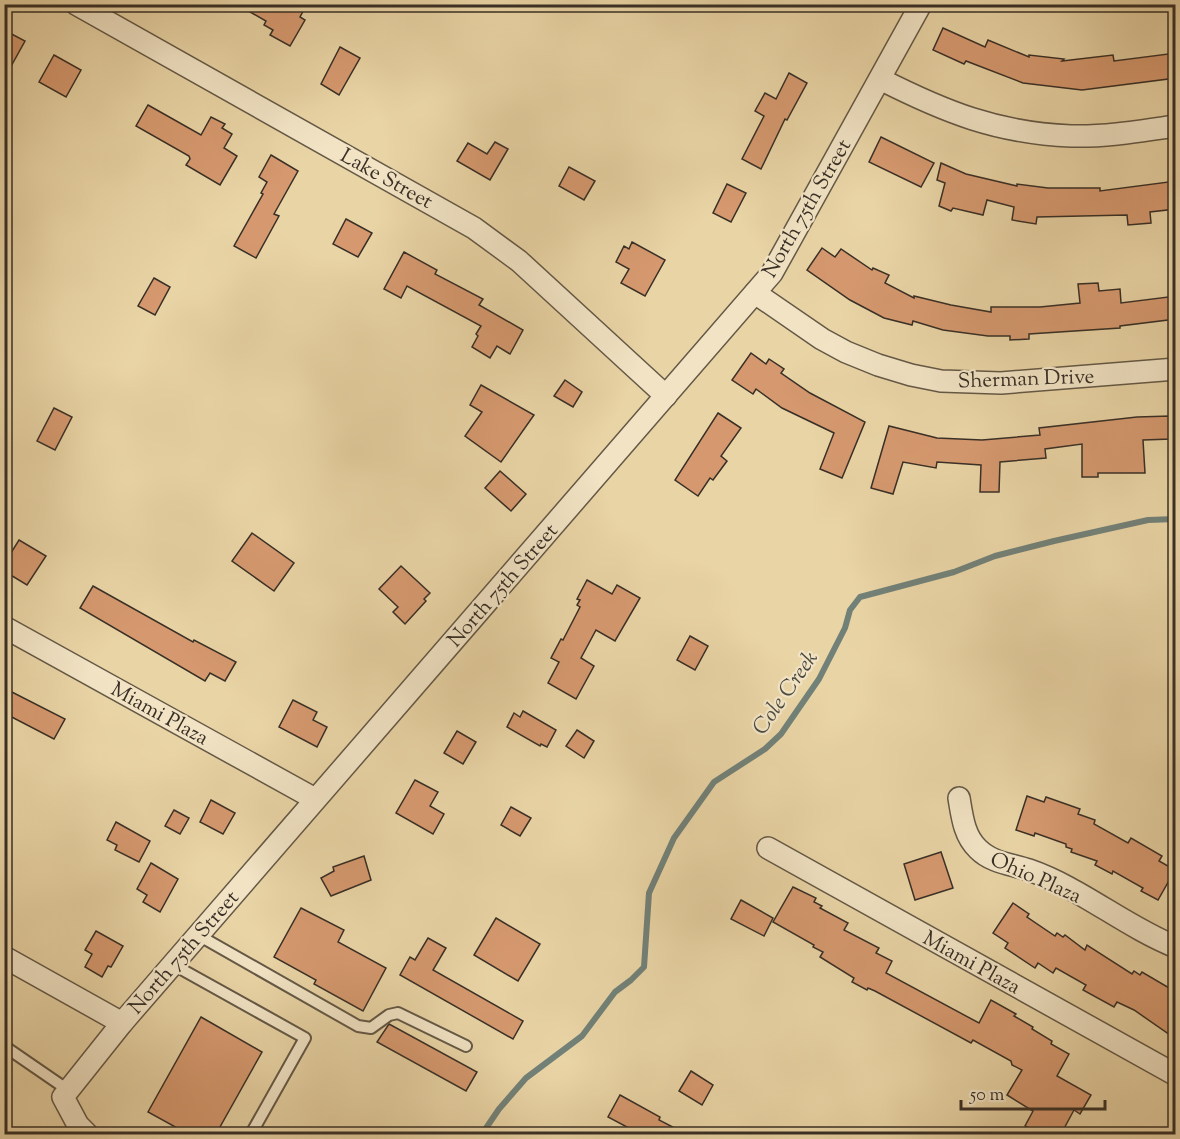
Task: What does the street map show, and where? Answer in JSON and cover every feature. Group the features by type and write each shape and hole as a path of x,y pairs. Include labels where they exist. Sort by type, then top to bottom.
{"street":[{"name":"Lake Street","path":"76,4 474,228 519,261 666,396"},
{"name":"North 75th Street","path":"68,1090 172,964 771,273 786,250 921,4"},
{"path":"880,79 932,105 974,121 1021,131 1080,136 1108,135 1176,126"},
{"name":"Sherman Drive","path":"755,293 822,339 846,352 878,365 941,381 1001,383 1176,369"},
{"name":"Miami Plaza","path":"4,627 315,799"},
{"name":"Ohio Plaza","path":"959,798 970,840 985,855 1050,878 1150,935 1176,947"},
{"name":"Miami Plaza","path":"768,848 1176,1075"},
{"path":"4,957 122,1023"},
{"path":"68,1090 63,1097 78,1125 87,1134"}],"lane":[{"path":"198,935 358,1026 371,1028 398,1013 466,1046"},
{"path":"172,964 305,1038 251,1134"},
{"path":"4,1046 68,1090"}],"building":[{"path":"236,4 307,4 300,17 305,20 290,46 270,35 273,30 264,25 266,21"},
{"path":"943,28 985,47 988,40 1029,57 1029,55 1064,59 1062,61 1113,55 1114,61 1176,53 1176,78 1082,90 1023,83 966,61 964,64 933,50"},
{"path":"4,30 25,41 4,79"},
{"path":"340,47 360,58 339,95 321,84"},
{"path":"54,55 81,70 66,97 39,82"},
{"path":"789,73 807,83 787,120 785,119 761,169 742,159 764,116 755,111 765,93 776,99"},
{"path":"148,105 201,135 211,117 225,124 222,128 232,134 224,148 237,156 220,185 186,165 190,159 189,156 136,126"},
{"path":"881,137 934,163 921,187 869,162"},
{"path":"495,142 508,149 490,180 457,161 468,143 487,154"},
{"path":"271,155 298,171 274,214 279,216 256,258 234,246 263,194 261,193 267,182 259,177"},
{"path":"941,163 966,174 1017,186 1017,184 1048,188 1100,188 1100,191 1176,181 1176,209 1150,212 1151,223 1128,225 1127,215 1037,217 1036,224 1012,220 1014,207 987,200 983,215 953,208 951,211 939,206 945,183 937,180"},
{"path":"569,167 595,181 584,200 559,186"},
{"path":"727,184 746,193 731,222 713,213"},
{"path":"346,219 372,233 358,257 333,244"},
{"path":"632,242 665,260 645,296 621,283 629,269 616,262 624,246 629,249"},
{"path":"822,248 835,257 841,249 872,270 873,268 889,275 885,283 914,298 914,296 991,312 991,307 1040,307 1080,303 1078,284 1098,283 1099,291 1120,289 1121,303 1176,296 1176,319 1120,326 1120,328 1029,334 1029,339 1010,340 1010,336 988,336 943,330 913,321 912,325 884,318 850,300 807,270"},
{"path":"404,252 437,270 435,274 483,299 479,305 523,330 510,354 497,346 490,358 472,347 481,326 407,286 401,298 384,289"},
{"path":"154,278 170,287 155,315 138,306"},
{"path":"751,353 766,364 769,359 784,369 781,373 810,393 865,422 842,478 820,469 834,433 782,408 756,389 753,394 732,380"},
{"path":"565,380 582,392 573,407 554,396"},
{"path":"481,385 534,415 501,462 465,436 482,412 470,405"},
{"path":"54,408 72,417 55,450 37,441"},
{"path":"718,413 741,428 721,456 727,461 713,480 710,478 698,496 675,480"},
{"path":"1170,416 1171,439 1143,440 1145,473 1098,473 1098,477 1082,477 1082,444 1045,449 1046,458 1000,462 999,492 980,492 981,465 937,462 936,468 903,462 893,494 871,488 889,426 937,438 982,440 1040,435 1039,428 1137,417"},
{"path":"500,471 526,494 511,511 485,488"},
{"path":"252,533 294,563 274,591 232,561"},
{"path":"19,540 46,556 27,585 4,571 4,564"},
{"path":"401,566 430,593 424,599 426,601 405,624 393,612 398,607 379,589"},
{"path":"587,580 612,594 617,585 640,598 615,641 596,630 581,658 594,666 576,699 548,683 559,662 551,658 580,607 577,605 580,600 577,599"},
{"path":"93,586 193,642 194,640 236,662 225,681 210,673 205,681 80,608"},
{"path":"690,636 708,646 695,670 677,660"},
{"path":"4,688 65,719 54,739 4,713"},
{"path":"293,700 317,712 313,720 327,727 317,747 279,727"},
{"path":"523,711 556,730 547,747 541,744 540,746 507,727 514,713 520,717"},
{"path":"577,730 594,741 584,758 566,746"},
{"path":"457,731 476,742 463,764 444,753"},
{"path":"415,780 438,792 430,806 444,814 433,834 396,813"},
{"path":"1027,796 1044,802 1046,797 1080,809 1078,814 1095,820 1094,824 1128,843 1131,838 1162,856 1159,861 1175,870 1158,900 1141,891 1143,888 1113,871 1112,874 1095,865 1097,861 1071,852 1072,849 1066,847 1066,844 1035,833 1034,836 1016,830"},
{"path":"211,800 235,813 223,834 200,822"},
{"path":"511,807 531,818 520,836 501,825"},
{"path":"174,810 189,818 180,834 165,826"},
{"path":"116,822 150,841 139,862 115,850 117,845 107,840"},
{"path":"941,852 953,888 915,900 904,864"},
{"path":"364,856 371,880 331,896 321,878 334,871 333,867"},
{"path":"151,863 178,879 160,912 143,902 147,895 137,889"},
{"path":"793,887 816,898 814,902 822,906 820,908 848,923 844,930 879,948 876,953 892,961 886,973 979,1023 991,1000 1016,1014 1014,1016 1052,1041 1051,1044 1069,1054 1057,1076 1091,1095 1080,1114 1074,1110 1061,1134 1040,1134 1025,1126 1033,1111 1007,1095 1022,1070 1012,1065 1011,1061 973,1040 971,1043 875,991 868,988 867,990 852,982 854,978 820,957 823,952 813,947 814,945 773,922"},
{"path":"741,900 773,918 764,936 731,919"},
{"path":"1013,903 1029,914 1027,917 1055,936 1057,933 1063,937 1065,935 1085,950 1087,945 1132,974 1134,971 1140,975 1142,972 1176,992 1176,1039 1134,1010 1117,1002 1114,1007 1083,990 1086,985 1056,968 1053,973 1038,963 1035,968 1005,948 1008,943 993,933"},
{"path":"301,908 344,930 338,942 386,968 363,1011 314,984 316,980 274,957"},
{"path":"496,918 540,944 518,981 474,955"},
{"path":"96,931 123,946 111,967 108,966 102,977 85,967 92,954 85,950"},
{"path":"428,938 446,948 433,970 523,1021 513,1039 400,975 410,957 415,960"},
{"path":"201,1017 262,1052 216,1134 188,1134 148,1112"},
{"path":"389,1024 477,1072 466,1091 377,1042"},
{"path":"691,1071 713,1085 702,1105 679,1091"},
{"path":"620,1095 686,1134 640,1134 608,1117"}],"waterway":[{"name":"Cole Creek","path":"482,1134 499,1109 526,1078 582,1036 615,992 644,967 649,893 674,838 714,782 765,749 781,734 819,679 845,628 850,610 860,597 954,572 995,556 1054,541 1148,520 1176,519"}]}
